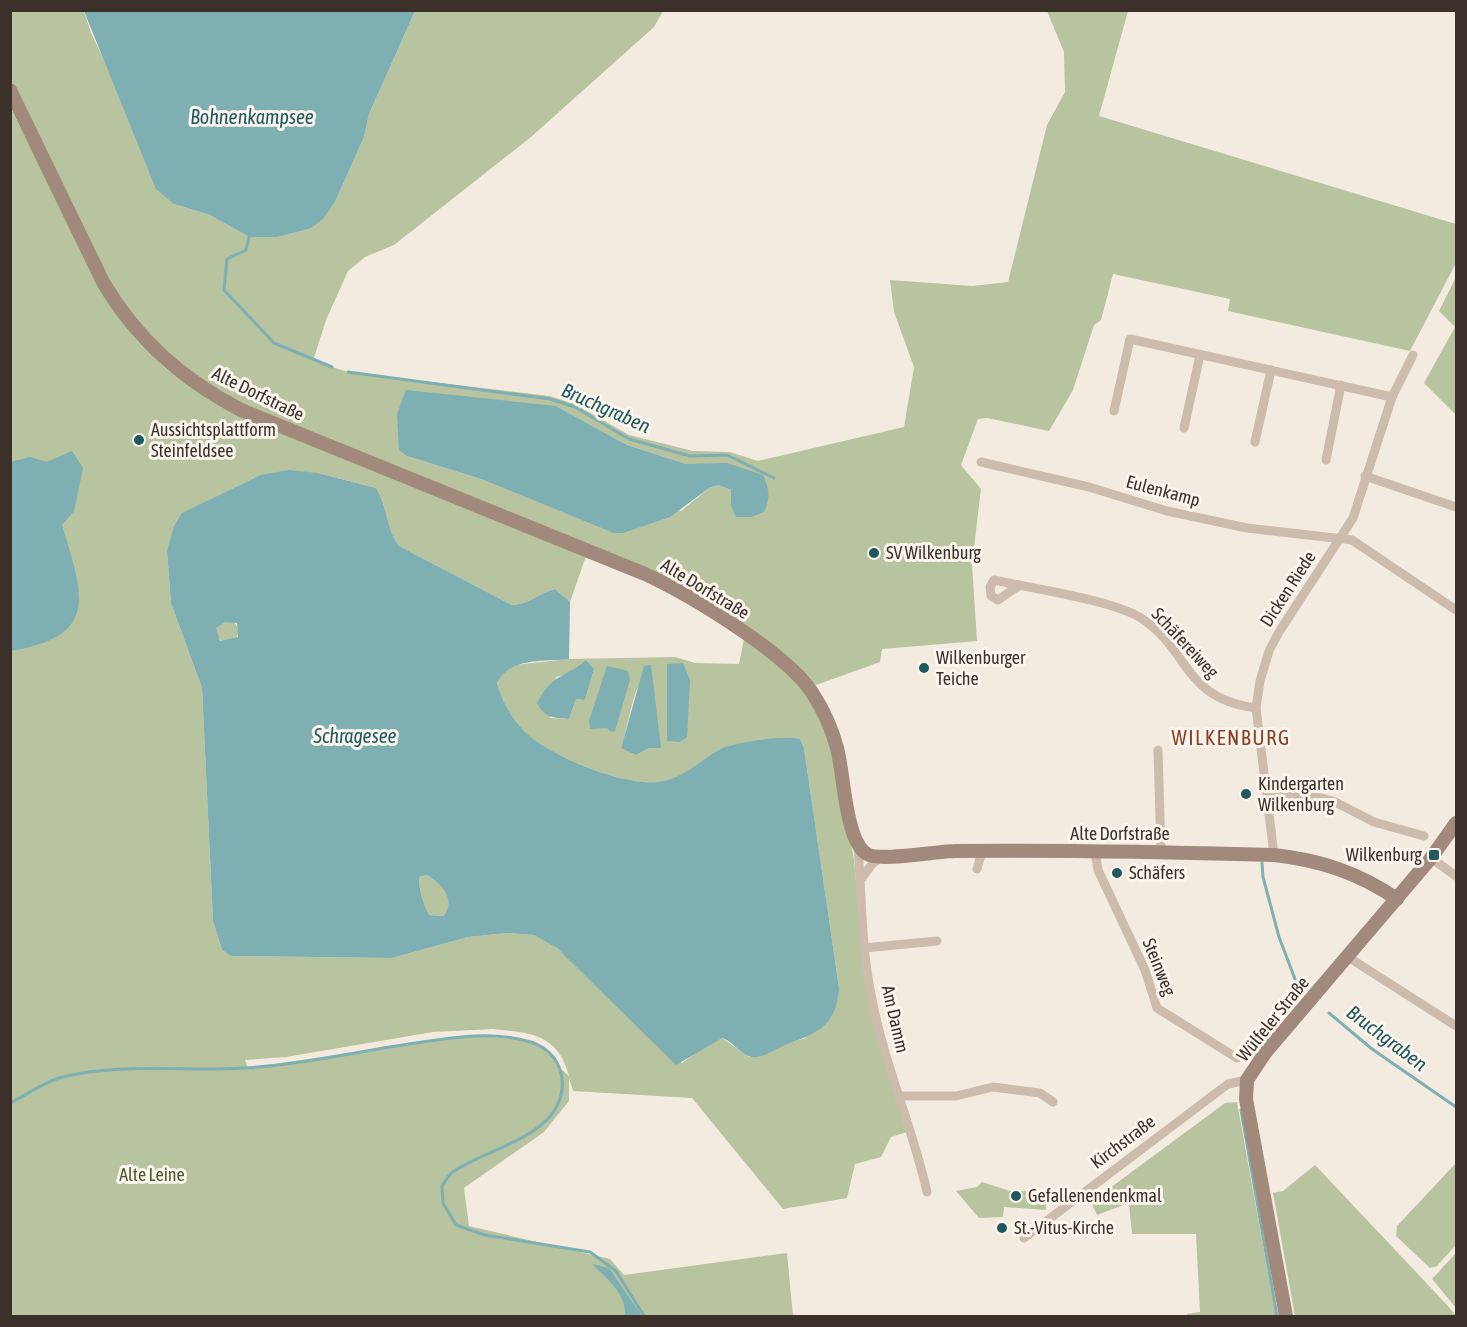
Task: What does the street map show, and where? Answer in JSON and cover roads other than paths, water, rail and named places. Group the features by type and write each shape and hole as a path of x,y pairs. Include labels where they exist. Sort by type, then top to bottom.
{"street":[{"name":"Alte Dorfstraße","path":"10,90 103,282 136,330 167,363 213,395 241,410 645,574 670,586 743,633 799,677 820,705 838,750 858,848"},
{"path":"1114,411 1130,339 1392,397"},
{"path":"1184,428 1200,355"},
{"name":"Dicken Riede","path":"1274,855 1256,708 1260,681 1269,651 1353,518 1392,397 1413,355"},
{"path":"1255,442 1271,370"},
{"path":"1326,460 1341,385"},
{"name":"Eulenkamp","path":"981,462 1089,487 1178,514 1247,528 1352,540 1456,610"},
{"path":"1365,476 1456,507"},
{"name":"Schäfereiweg","path":"1020,585 1123,610 1139,617 1152,627 1199,684 1213,696 1229,703 1256,708"},
{"path":"1158,750 1161,852"},
{"path":"1268,798 1306,794 1333,801 1374,822 1424,836"},
{"name":"Wülfeler Straße","path":"1286,1317 1246,1099 1247,1080 1265,1053 1431,858 1452,839 1456,823"},
{"path":"858,848 871,857 880,858"},
{"name":"Am Damm","path":"858,848 864,948 871,994 891,1074 913,1136 927,1192"},
{"name":"Alte Dorfstraße","path":"880,858 932,851 1274,855 1308,858 1335,866 1381,888 1397,899"},
{"path":"977,869 982,851"},
{"name":"Steinweg","path":"1095,852 1098,870 1145,970 1156,1008 1237,1058"},
{"path":"860,883 865,871 880,858"},
{"path":"1431,858 1456,876"},
{"path":"864,948 937,941"},
{"path":"1348,957 1456,1026"},
{"name":"Kirchstraße","path":"1024,1238 1228,1084 1247,1080"},
{"path":"899,1096 956,1095 993,1087 1040,1093 1053,1102"}],"water":[{"name":"Bohnenkampsee","path":"84,10 415,11 369,114 364,137 335,202 324,218 311,228 277,237 249,237 210,215 174,204 156,189"},
{"path":"406,390 556,406 627,445 686,464 727,463 763,475 767,484 768,502 764,512 751,517 736,517 731,506 731,490 718,485 709,488 670,517 623,533 614,533 484,480 407,456 399,450 397,414"},
{"path":"72,451 83,468 74,511 62,525 79,591 78,608 72,622 60,635 40,644 11,651 11,462 30,457 47,462"},
{"name":"Schragesee","path":"289,470 318,473 376,488 399,546 512,605 523,603 555,589 570,602 569,659 528,662 518,665 502,675 497,683 508,709 524,731 550,750 568,759 627,780 659,782 686,772 723,748 750,741 800,739 804,748 839,988 834,1012 829,1021 805,1037 765,1055 749,1056 722,1038 676,1065 558,949 534,935 508,933 468,937 392,958 231,956 222,950 213,921 202,688 171,603 167,551 174,526 182,513 261,475","holes":["225,622 237,623 238,637 220,641 216,628","427,875 446,893 449,903 444,916 429,915 425,906 419,877"]},
{"path":"586,660 594,669 585,700 576,699 569,719 547,714 537,703 548,686"},
{"path":"683,663 690,680 687,737 680,742 667,741 667,664"},
{"path":"651,665 661,748 649,748 636,755 621,748 644,666"},
{"path":"607,666 628,671 630,680 615,731 611,732 607,728 590,729 589,721"},
{"path":"592,1264 609,1268 642,1316 625,1316 625,1308 619,1294 610,1281"}],"waterway":[{"name":"Bruchgraben","path":"249,237 246,250 227,259 224,290 274,343 332,367"},
{"name":"Bruchgraben","path":"348,372 550,399 575,407 629,439 690,456 727,455 774,478"},
{"name":"Bruchgraben","path":"1262,863 1263,877 1279,937 1298,987"},
{"name":"Bruchgraben","path":"1329,1013 1372,1049 1456,1107"},
{"name":"Alte Leine","path":"10,1103 59,1078 105,1070 221,1069 265,1066 469,1036 509,1037 530,1042 549,1052 560,1070 562,1078 560,1098 552,1114 539,1127 522,1137 451,1173 442,1186 443,1203 456,1225 485,1235 590,1252 616,1271 644,1316"},
{"path":"1241,1110 1277,1316"}],"place":[{"name":"Aussichtsplattform Steinfeldsee","path":"139,440"},
{"name":"SV Wilkenburg","path":"874,553"},
{"name":"Wilkenburger Teiche","path":"924,668"},
{"name":"Kindergarten Wilkenburg","path":"1246,794"},
{"name":"Wilkenburg","path":"1434,855"},
{"name":"Schäfers","path":"1117,873"},
{"name":"Gefallenendenkmal","path":"1016,1196"},
{"name":"St.-Vitus-Kirche","path":"1002,1228"}],"district":[{"name":"WILKENBURG","path":"1231,738"}]}
